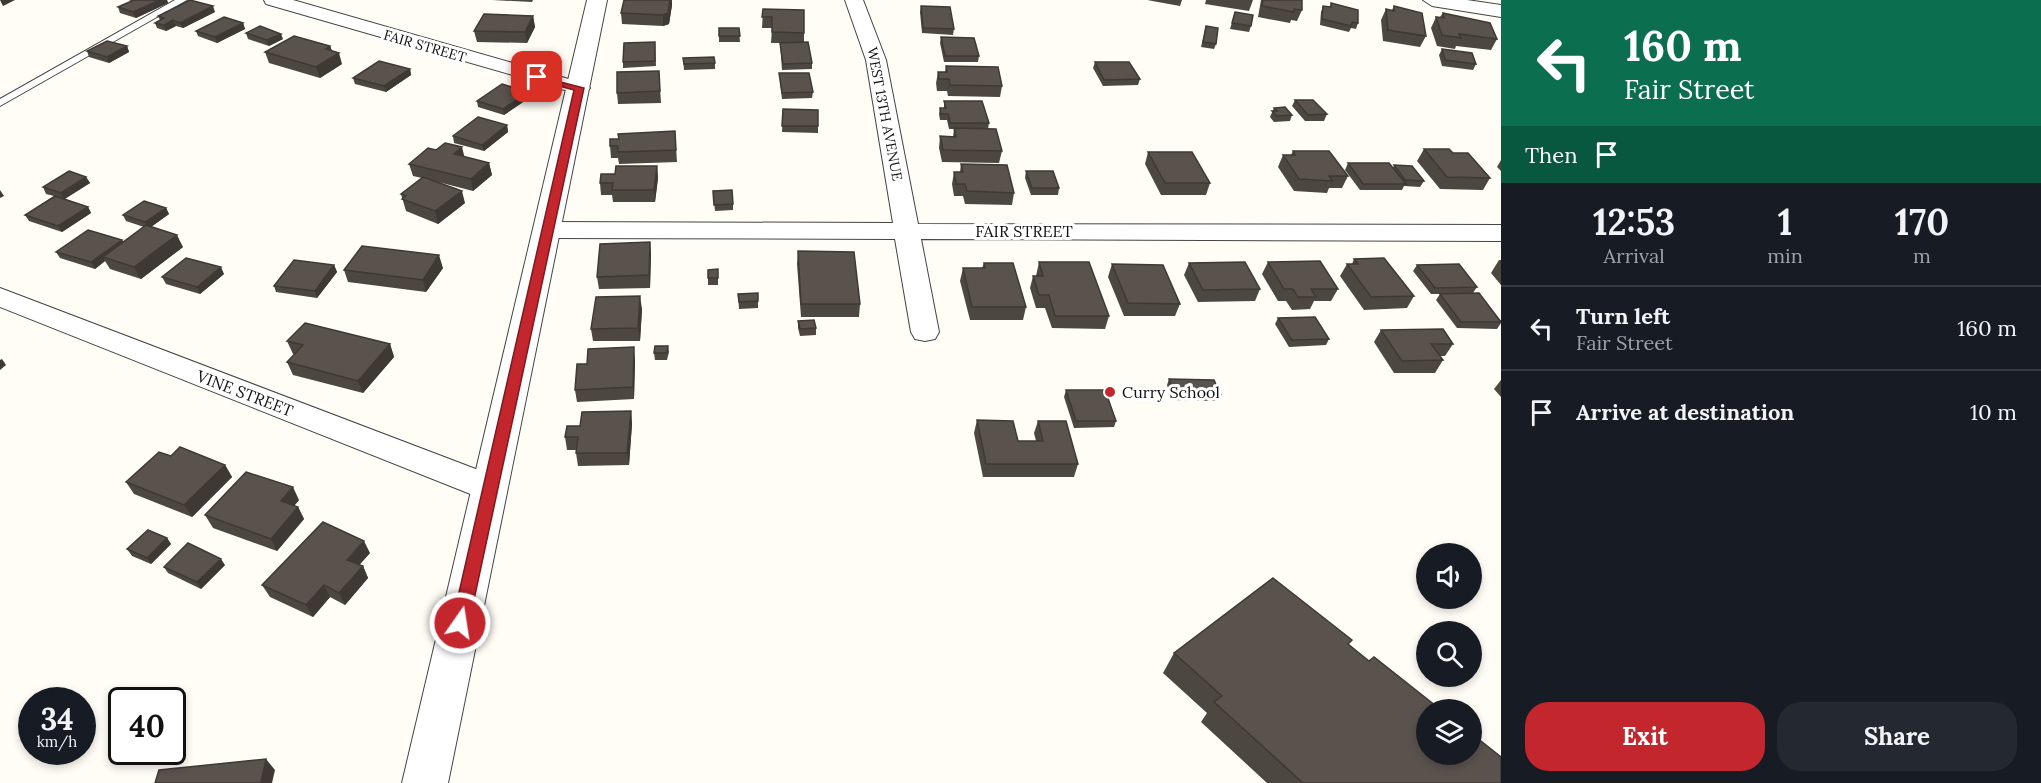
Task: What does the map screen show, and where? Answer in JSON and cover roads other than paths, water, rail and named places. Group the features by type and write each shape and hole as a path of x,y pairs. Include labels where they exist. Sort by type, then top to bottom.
{"street":[{"name":"FAIR STREET","path":"273,0 579,88"},
{"path":"424,783 597,0"},
{"name":"WEST 13TH AVENUE","path":"854,0 876,60 925,332"},
{"path":"1432,0 1501,10"},
{"name":"FAIR STREET","path":"548,230 1501,233"},
{"name":"VINE STREET","path":"0,297 490,488"}],"lane":[{"path":"0,103 182,0"}],"place":[{"name":"Curry School","path":"1110,392"}]}
